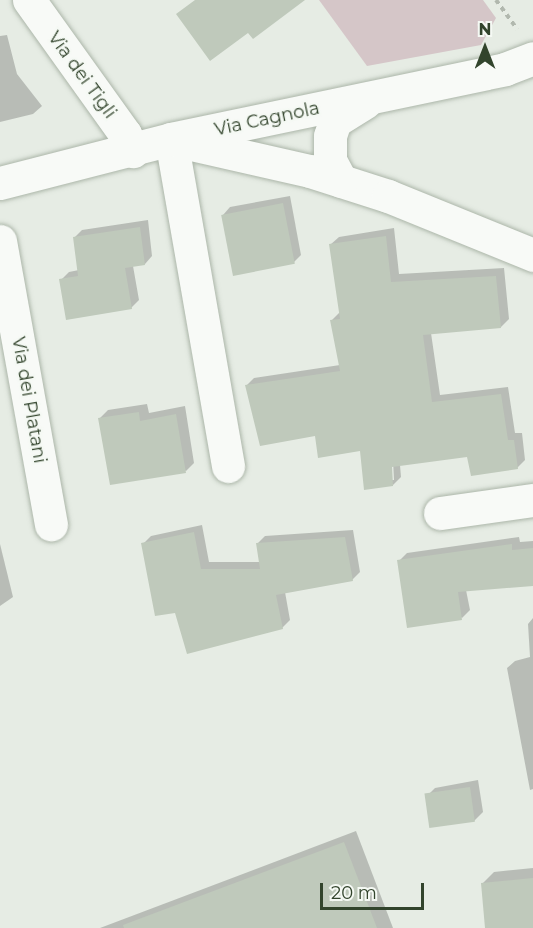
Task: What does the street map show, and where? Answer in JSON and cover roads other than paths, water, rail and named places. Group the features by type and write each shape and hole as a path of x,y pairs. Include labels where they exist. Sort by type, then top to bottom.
{"street":[{"name":"Via dei Tigli","path":"29,0 125,134 133,151"},
{"name":"Via Cagnola","path":"0,183 133,151 171,139 505,69 533,58"},
{"path":"341,181 330,160 330,136 334,121 378,96"},
{"path":"228,466 171,139 341,181 388,196 533,255"},
{"name":"Via dei Platani","path":"0,241 51,524"},
{"path":"440,513 533,500"}]}
